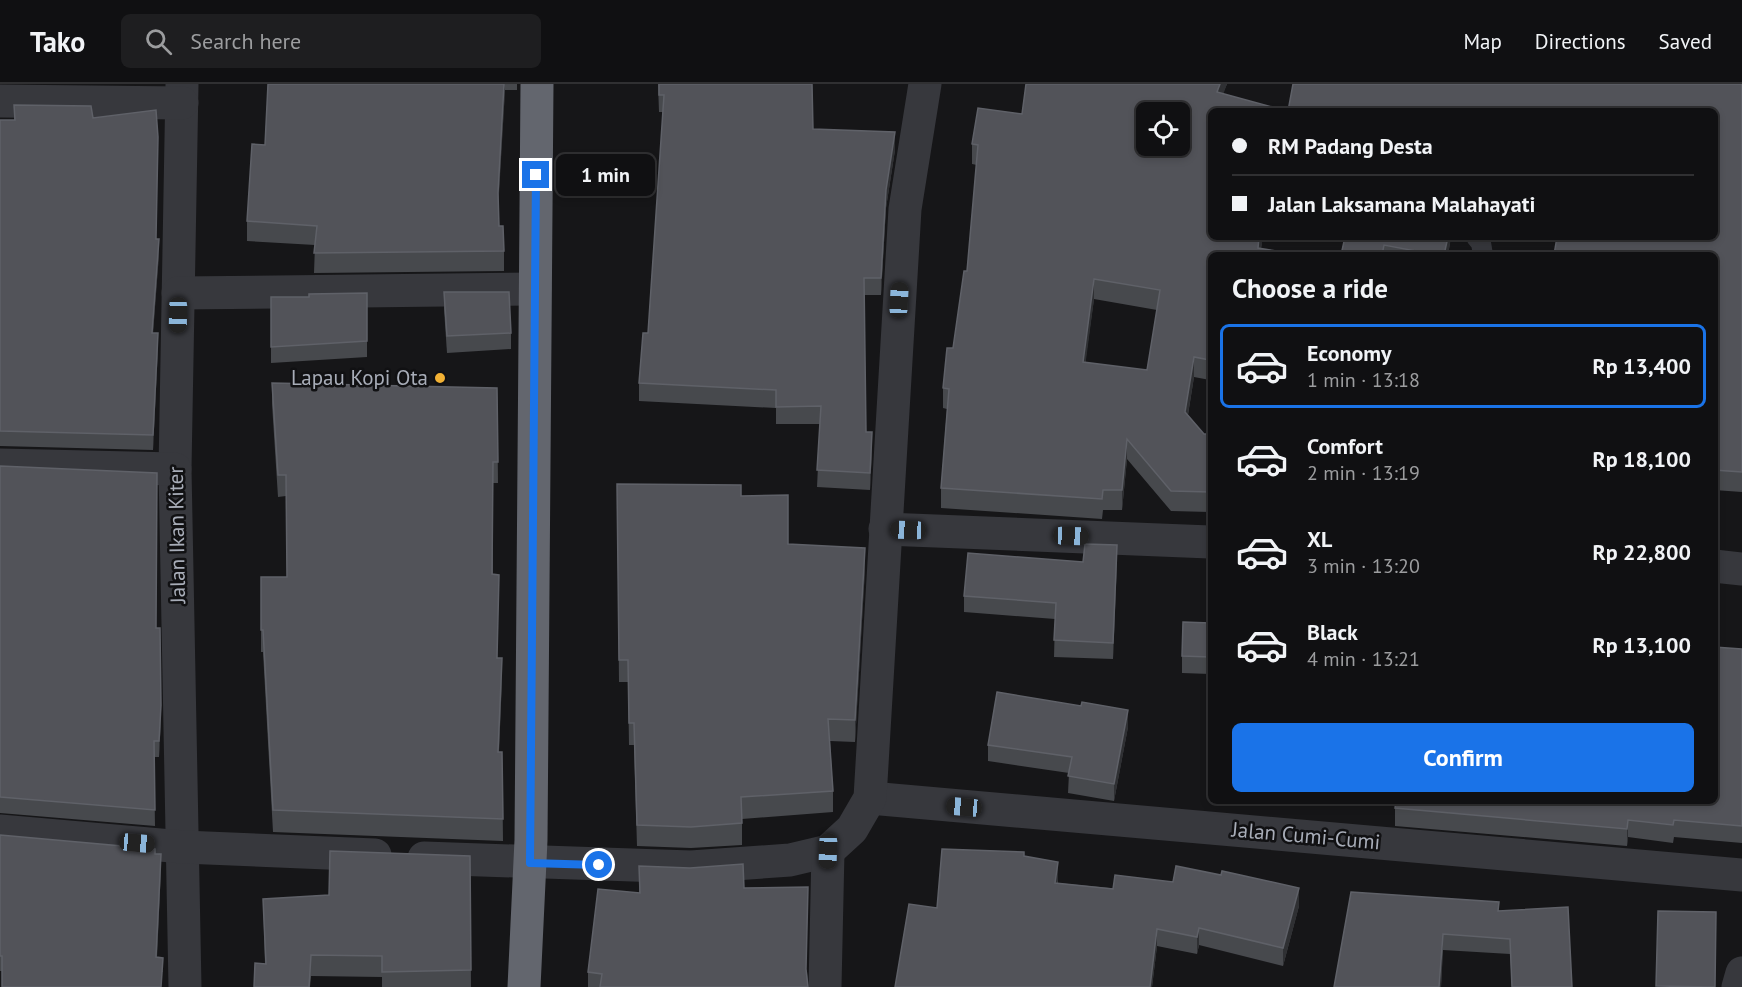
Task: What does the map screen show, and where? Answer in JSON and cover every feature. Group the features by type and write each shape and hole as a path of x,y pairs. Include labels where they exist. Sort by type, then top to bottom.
{"highway":[{"path":"524,987 530,863 537,84"}],"street":[{"path":"0,831 183,847 530,863 691,867 790,861 828,851 852,829 870,798 905,208 925,84"},
{"path":"0,101 182,93"},
{"name":"Jalan Ikan Kiter","path":"182,93 176,469 185,987"},
{"path":"178,293 535,288"},
{"path":"0,465 176,469"},
{"path":"885,529 1208,542"},
{"path":"1718,566 1742,569"},
{"name":"Jalan Cumi-Cumi","path":"870,798 1742,875"},
{"path":"825,987 828,851"},
{"path":"1738,987 1742,973"}],"building":[{"path":"268,84 504,84 498,193 499,226 503,226 504,251 314,253 317,226 247,221 252,144 265,145"},
{"path":"659,84 812,84 813,129 895,132 886,190 881,278 864,278 866,432 872,432 870,473 817,470 821,406 776,407 776,390 639,383 643,333 648,333 664,95 659,95"},
{"path":"1026,84 1220,84 1217,92 1276,108 1208,108 1208,240 1259,240 1258,248 1283,252 1208,252 1208,360 1194,357 1185,412 1204,434 1208,434 1208,492 1171,491 1127,439 1122,490 1103,490 1102,499 941,488 949,389 943,388 947,348 953,348 964,271 967,271 978,145 972,144 978,108 1022,114","holes":["1094,279 1160,290 1147,370 1083,362"]},
{"path":"1293,84 1742,84 1742,472 1718,470 1718,252 1554,252 1556,240 1718,240 1718,108 1289,108"},
{"path":"14,105 91,106 93,118 156,110 158,137 156,239 159,239 152,333 158,333 153,435 0,431 0,120 15,120"},
{"path":"1344,240 1447,240 1445,252 1421,252 1384,245 1383,252 1342,252"},
{"path":"444,292 509,292 511,333 447,336"},
{"path":"367,293 367,341 271,347 271,297"},
{"path":"272,383 497,388 498,462 493,462 492,574 499,575 497,658 502,658 498,752 502,752 503,819 273,810 263,630 261,630 261,577 287,577 286,475 278,475"},
{"path":"0,466 157,473 156,628 160,628 161,705 159,741 154,741 155,810 0,797"},
{"path":"617,484 741,485 741,496 788,495 788,544 865,548 855,720 828,719 833,791 741,797 742,823 691,827 637,825 634,723 629,723 628,660 619,660"},
{"path":"1085,544 1117,545 1113,643 1054,640 1056,603 964,596 968,553 1083,562"},
{"path":"1183,622 1208,623 1208,657 1182,656"},
{"path":"1718,647 1742,649 1742,826 1674,820 1673,825 1628,820 1627,829 1395,808 1396,804 1718,804"},
{"path":"997,692 1081,706 1082,702 1128,710 1114,784 1068,776 1072,757 988,745"},
{"path":"0,835 155,849 155,854 161,854 156,957 163,958 161,987 2,987"},
{"path":"942,849 1024,852 1024,856 1058,862 1055,883 1113,889 1115,875 1173,882 1176,866 1221,875 1222,871 1299,888 1283,948 1199,928 1197,937 1157,929 1150,987 895,987 909,904 937,908"},
{"path":"330,851 470,856 471,970 382,972 382,956 311,955 309,987 254,987 255,963 266,964 263,899 329,895"},
{"path":"743,864 744,888 808,887 806,969 808,987 600,987 602,974 588,972 598,889 640,893 639,866 690,868"},
{"path":"1351,892 1499,902 1498,911 1568,907 1572,987 1512,987 1510,939 1443,934 1439,987 1334,987"},
{"path":"1658,911 1716,912 1715,987 1656,986"}],"place":[{"name":"Lapau Kopi Ota","path":"440,378"}],"route":[{"path":"536,175 530,863 599,865"}]}
